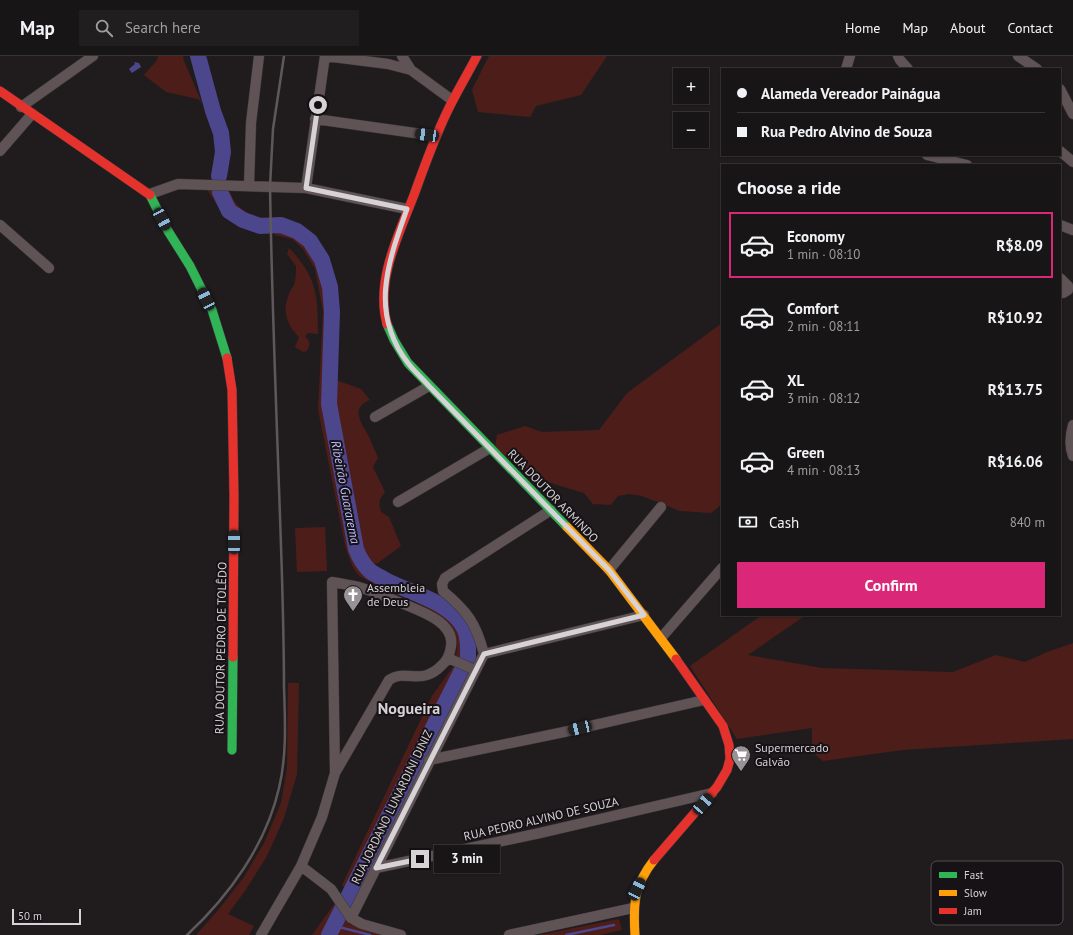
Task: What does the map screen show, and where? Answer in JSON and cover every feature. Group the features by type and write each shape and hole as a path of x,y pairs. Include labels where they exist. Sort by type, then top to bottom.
{"street":[{"path":"22,107 93,56"},
{"path":"248,186 251,123 259,56"},
{"path":"306,188 325,56 390,60 411,70 452,100"},
{"path":"402,56 411,70"},
{"name":"RUA DOUTOR ARMINDO","path":"477,56 452,100 436,136 392,251 387,271 384,296 385,315 389,330 408,363 609,570 661,638 723,726 729,739 729,764 724,776 712,793 657,857 644,875 637,889 633,908 635,935"},
{"path":"846,68 850,56"},
{"path":"898,56 907,68"},
{"path":"1018,56 1036,68"},
{"name":"RUA DOUTOR PEDRO DE TOLÊDO","path":"0,91 150,194 168,231 190,266 212,310 226,353 232,390 234,496 232,750"},
{"path":"1061,91 1073,114"},
{"path":"0,151 32,114"},
{"path":"315,119 436,136"},
{"path":"1061,152 1073,162"},
{"path":"922,156 934,164"},
{"path":"931,156 963,164"},
{"path":"150,194 178,184 306,188 407,209"},
{"path":"0,225 49,268"},
{"path":"1061,225 1073,230"},
{"path":"1061,278 1068,286 1068,290 1063,293 1061,292"},
{"path":"375,417 429,386"},
{"path":"1073,425 1069,440 1073,456"},
{"path":"398,502 490,448"},
{"path":"609,570 661,507"},
{"path":"551,510 445,578 442,584 443,591 456,602 474,624 480,637 484,654 644,615"},
{"path":"661,638 721,569"},
{"path":"261,935 301,866 322,817 335,773 389,680 396,675 421,677 432,674 450,659 452,638 441,623 425,613 361,587 332,582 335,773"},
{"name":"RUA JORDANO LUNARDINI DINIZ","path":"349,915 376,868 473,669 484,654"},
{"path":"450,659 473,669"},
{"path":"429,760 564,732 704,700"},
{"name":"RUA PEDRO ALVINO DE SOUZA","path":"376,868 540,833 712,793"},
{"path":"301,866 331,889 349,915 362,924 401,935"},
{"path":"509,935 633,908"}],"shaded area":[{"path":"158,56 183,56 202,103 198,99 166,92 144,75 157,60"},
{"path":"489,56 607,56 581,95 536,106 530,117 478,112 472,90"},
{"path":"134,62 139,63 141,67 132,73 129,69 135,64"},
{"path":"207,189 230,192 236,203 244,211 266,218 267,233 246,228 231,220 219,207"},
{"path":"274,218 290,224 310,235 320,247 331,272 337,302 338,333 336,380 361,389 370,400 360,407 359,416 378,458 373,467 385,493 381,497 381,512 389,517 401,546 378,563 373,564 395,577 445,598 455,605 464,615 473,635 475,648 472,663 456,657 456,636 442,617 419,604 362,578 358,575 351,563 345,545 318,409 323,311 315,269 303,249 292,239 275,235"},
{"path":"289,248 305,268 314,288 316,298 318,334 308,333 305,336 309,342 309,347 307,351 303,352 295,347 299,337 289,324 286,314 286,303 295,283 296,273 296,266 287,254"},
{"path":"721,324 721,505 711,513 680,511 642,496 629,494 618,496 611,505 593,504 584,493 531,477 495,448 497,435 525,426 542,432 599,430 627,393"},
{"path":"325,527 327,571 297,572 295,528"},
{"path":"761,616 805,616 748,655 822,668 953,672 996,655 1025,662 1047,652 1073,643 1073,739 902,750 823,761 812,752 812,728 737,739 690,666"},
{"path":"455,664 469,670 353,901 342,885 432,696"},
{"path":"288,683 299,683 297,774 284,818 267,856 245,891 228,914 254,926 249,935 196,935 244,877 264,843 281,803 287,768"},
{"path":"335,903 349,924 387,935 312,935"},
{"path":"619,919 622,930 599,935 540,935"}],"waterway":[{"name":"Ribeirão Guararema","path":"198,56 213,111 221,133 223,152 219,176"},
{"name":"Ribeirão Guararema","path":"220,192 229,211 243,220 260,226 281,225 297,231 310,241 322,260 330,287 332,312 329,404 356,549 360,558 372,572 449,610 466,631 468,658 329,935"},
{"path":"566,935 614,925"},
{"path":"335,926 370,935"}],"railway":[{"path":"187,935 217,904 244,868 265,830 273,809 282,776 285,725 283,618 270,186 273,129 284,56"}],"traffic: fast":[{"path":"150,195 168,231 190,266 212,310 227,358"},
{"path":"387,324 394,340 408,363 567,527"},
{"path":"232,750 233,657"}],"traffic: slow":[{"path":"567,527 609,570 676,659"},
{"path":"635,935 634,914 636,895 642,878 654,860"}],"traffic: jam":[{"path":"387,324 384,308 384,291 390,258 438,132 450,105 477,56"},
{"path":"0,91 150,195"},
{"path":"227,358 232,390 234,496 233,657"},
{"path":"654,860 717,787 727,770 730,759 729,745 723,726 676,659"}],"place":[{"name":"Assembleia de Deus","path":"353,612"},
{"name":"Supermercado Galvão","path":"741,772"}],"district":[{"name":"Nogueira","path":"409,708"}],"route":[{"path":"318,105 306,188 407,209 392,251 387,271 384,296 385,315 389,330 397,346 408,363 429,386 609,570 644,615 484,654 429,760 376,868 420,859"}]}
